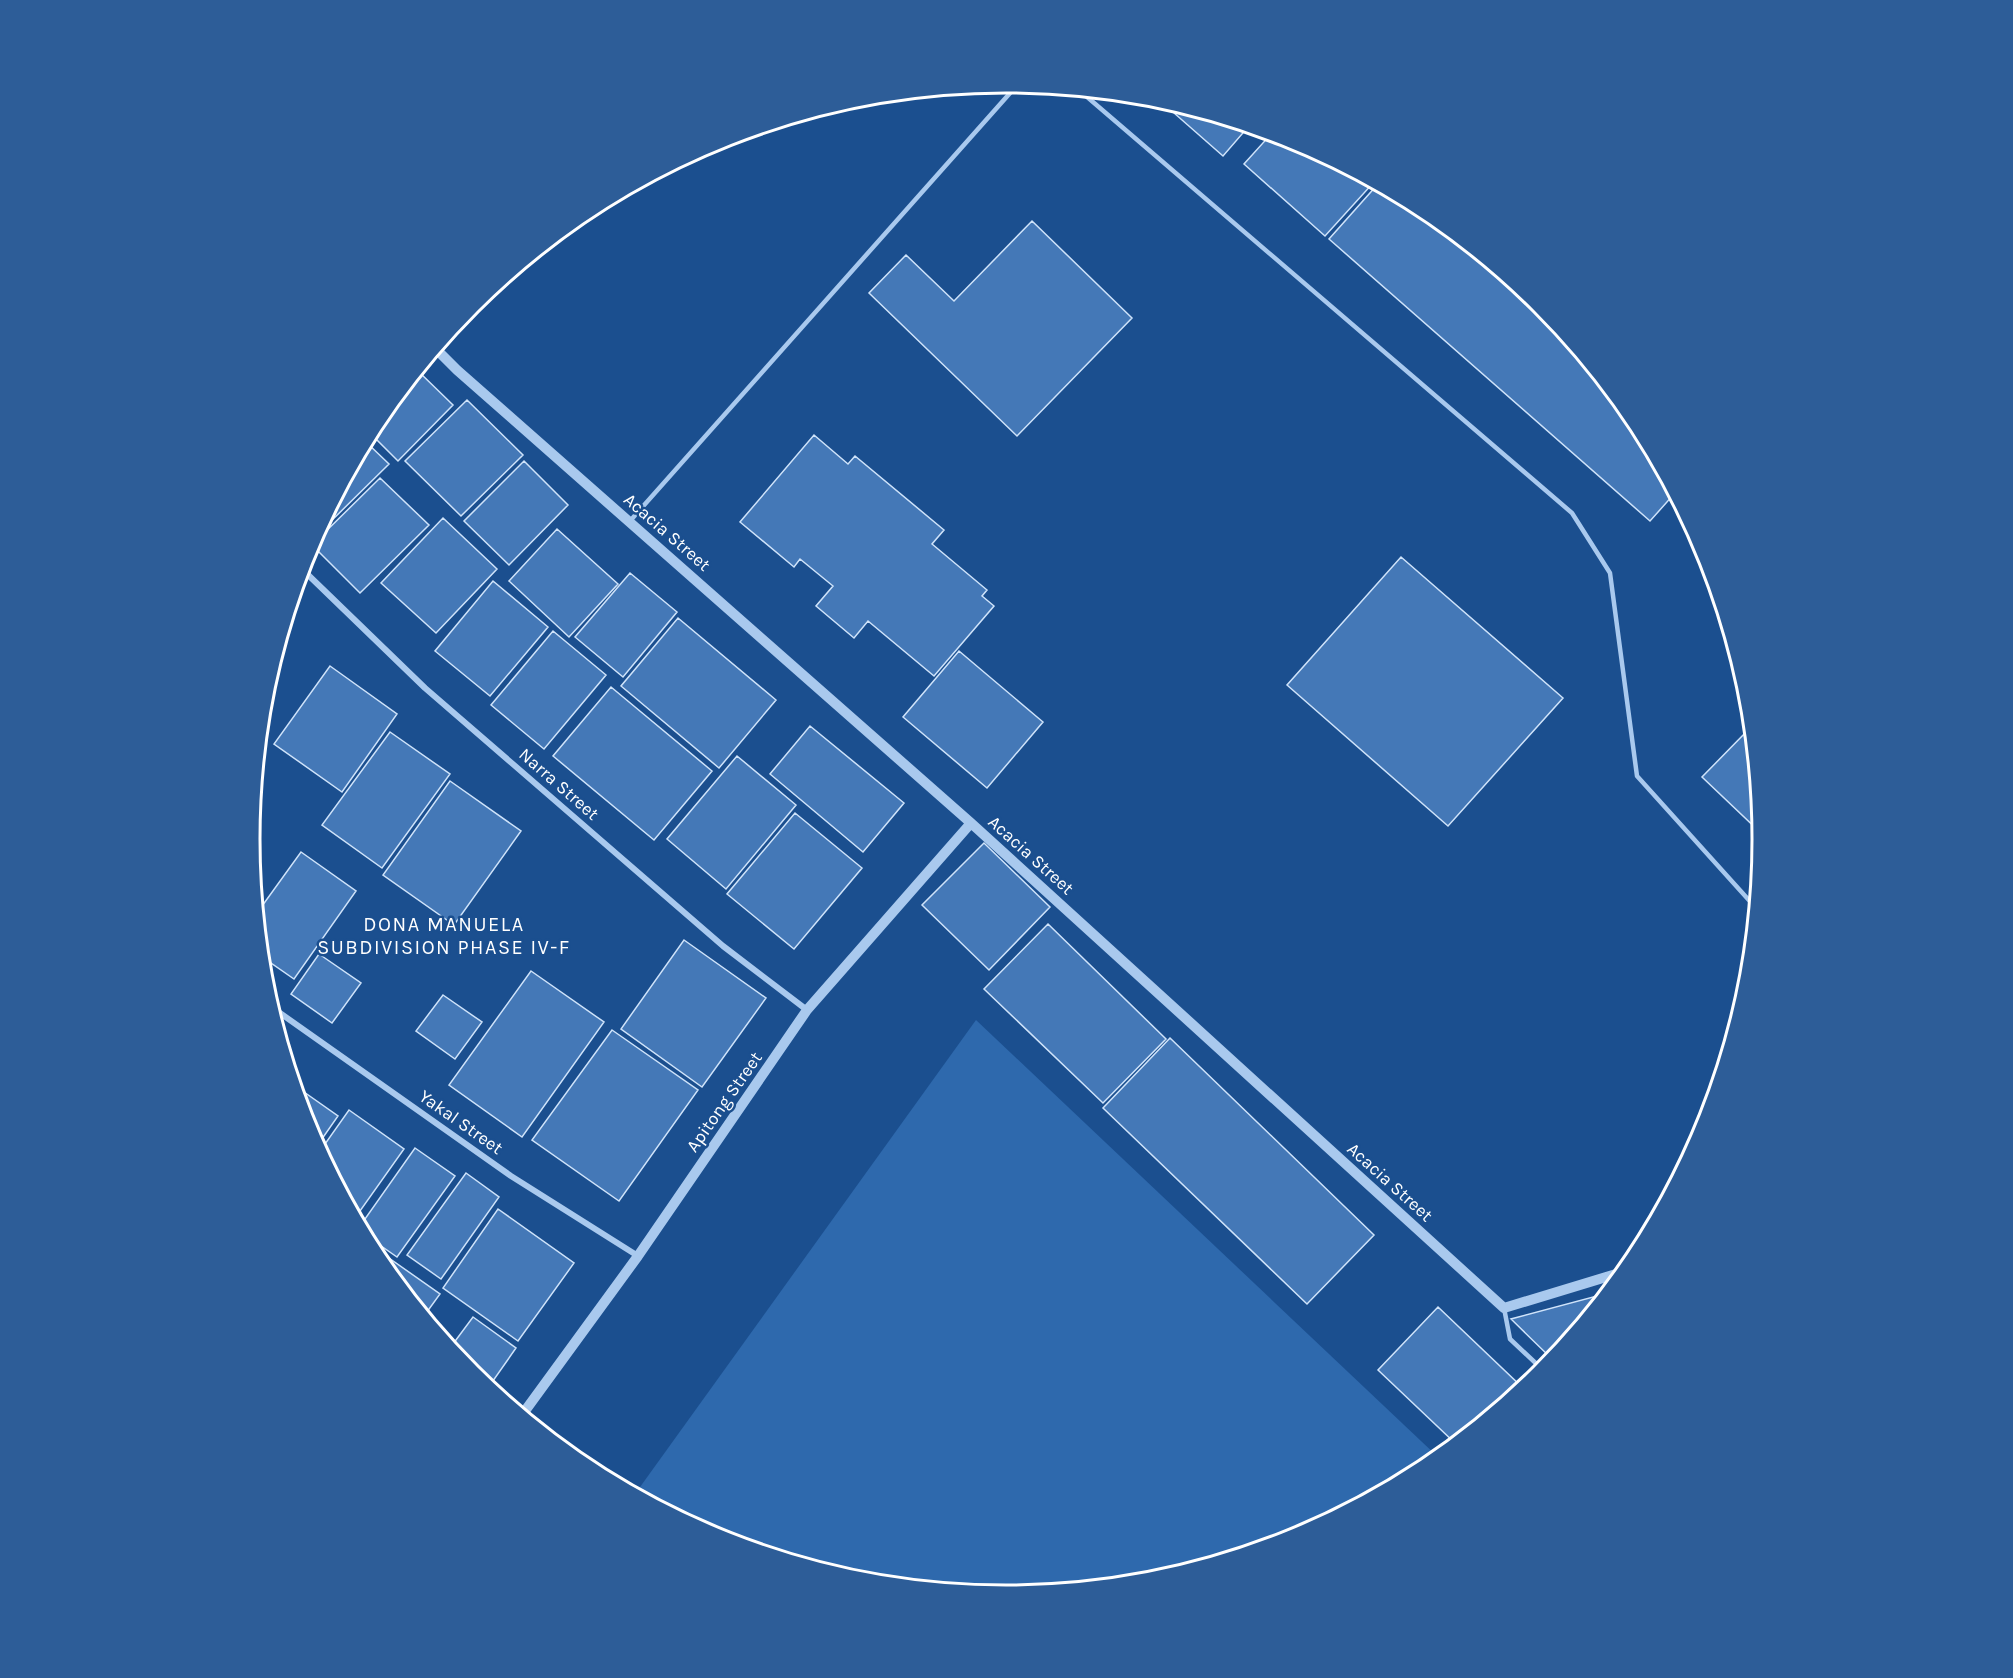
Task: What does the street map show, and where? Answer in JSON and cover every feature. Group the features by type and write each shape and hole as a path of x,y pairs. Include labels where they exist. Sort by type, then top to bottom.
{"street":[{"name":"Acacia Street","path":"441,353 971,823 1504,1308"},
{"name":"Narra Street","path":"309,576 424,688 723,946 807,1010"},
{"name":"Apitong Street","path":"526,1409 638,1256 807,1010 971,823"},
{"name":"Yakal Street","path":"282,1013 511,1176 638,1256"},
{"path":"1504,1308 1611,1276"}],"lane":[{"path":"630,521 1010,93"},
{"path":"1088,98 1572,513 1610,573 1637,776 1750,901"},
{"path":"1504,1308 1510,1339 1537,1364"}],"shaded area":[{"path":"976,1020 1432,1451 1380,1485 1336,1508 1246,1545 1200,1560 1152,1571 1104,1579 1055,1583 1006,1585 958,1583 909,1579 861,1571 813,1560 721,1528 639,1488"}],"building":[{"path":"1173,112 1244,132 1223,156"},
{"path":"1265,140 1336,170 1369,187 1325,236 1244,164"},
{"path":"1373,189 1461,247 1534,311 1567,347 1627,425 1670,498 1650,521 1329,239"},
{"path":"1032,221 1132,318 1017,436 869,293 906,255 954,301"},
{"path":"423,376 453,405 398,461 377,440"},
{"path":"467,400 523,455 461,516 405,461"},
{"path":"814,435 848,464 855,456 944,530 932,544 987,590 982,596 994,606 934,676 868,621 854,638 816,606 833,586 800,559 794,567 740,522"},
{"path":"372,447 389,464 332,520"},
{"path":"524,461 568,505 509,565 464,521"},
{"path":"380,478 429,525 360,593 318,551 328,529"},
{"path":"443,518 497,569 436,633 381,583"},
{"path":"557,529 618,584 569,637 509,581"},
{"path":"1401,557 1563,698 1448,826 1287,685"},
{"path":"630,573 677,612 623,677 575,637"},
{"path":"493,581 548,627 490,696 435,651"},
{"path":"678,618 776,700 719,768 621,686"},
{"path":"553,631 606,675 544,749 491,705"},
{"path":"959,651 1043,722 987,788 903,717"},
{"path":"330,666 397,714 342,792 274,744"},
{"path":"611,687 712,771 654,840 553,756"},
{"path":"810,726 904,803 863,852 770,774"},
{"path":"390,732 450,774 382,868 322,825"},
{"path":"1745,734 1752,825 1702,777"},
{"path":"737,756 796,805 726,889 667,839"},
{"path":"450,781 521,831 454,925 383,875"},
{"path":"795,813 862,868 794,949 727,894"},
{"path":"984,843 1050,907 989,970 922,905"},
{"path":"301,852 356,891 294,979 271,963 264,904"},
{"path":"1048,924 1166,1039 1103,1103 984,989"},
{"path":"684,940 766,998 702,1087 621,1029"},
{"path":"319,954 361,983 332,1023 291,994"},
{"path":"531,971 604,1022 522,1137 449,1085"},
{"path":"443,995 482,1022 455,1059 416,1031"},
{"path":"612,1030 698,1090 619,1201 532,1140"},
{"path":"1170,1038 1374,1235 1307,1304 1103,1108"},
{"path":"305,1093 338,1116 323,1137"},
{"path":"349,1110 404,1149 360,1211 326,1143"},
{"path":"415,1148 455,1176 397,1257 382,1246 365,1219"},
{"path":"466,1173 499,1197 441,1279 407,1255"},
{"path":"498,1209 574,1263 518,1341 443,1288"},
{"path":"390,1259 440,1294 429,1310"},
{"path":"1595,1296 1546,1354 1511,1319"},
{"path":"1438,1307 1517,1382 1450,1439 1378,1370"},
{"path":"473,1317 516,1348 493,1380 455,1341"}],"district":[{"name":"DONA MANUELA SUBDIVISION PHASE IV-F","path":"444,936"}]}
